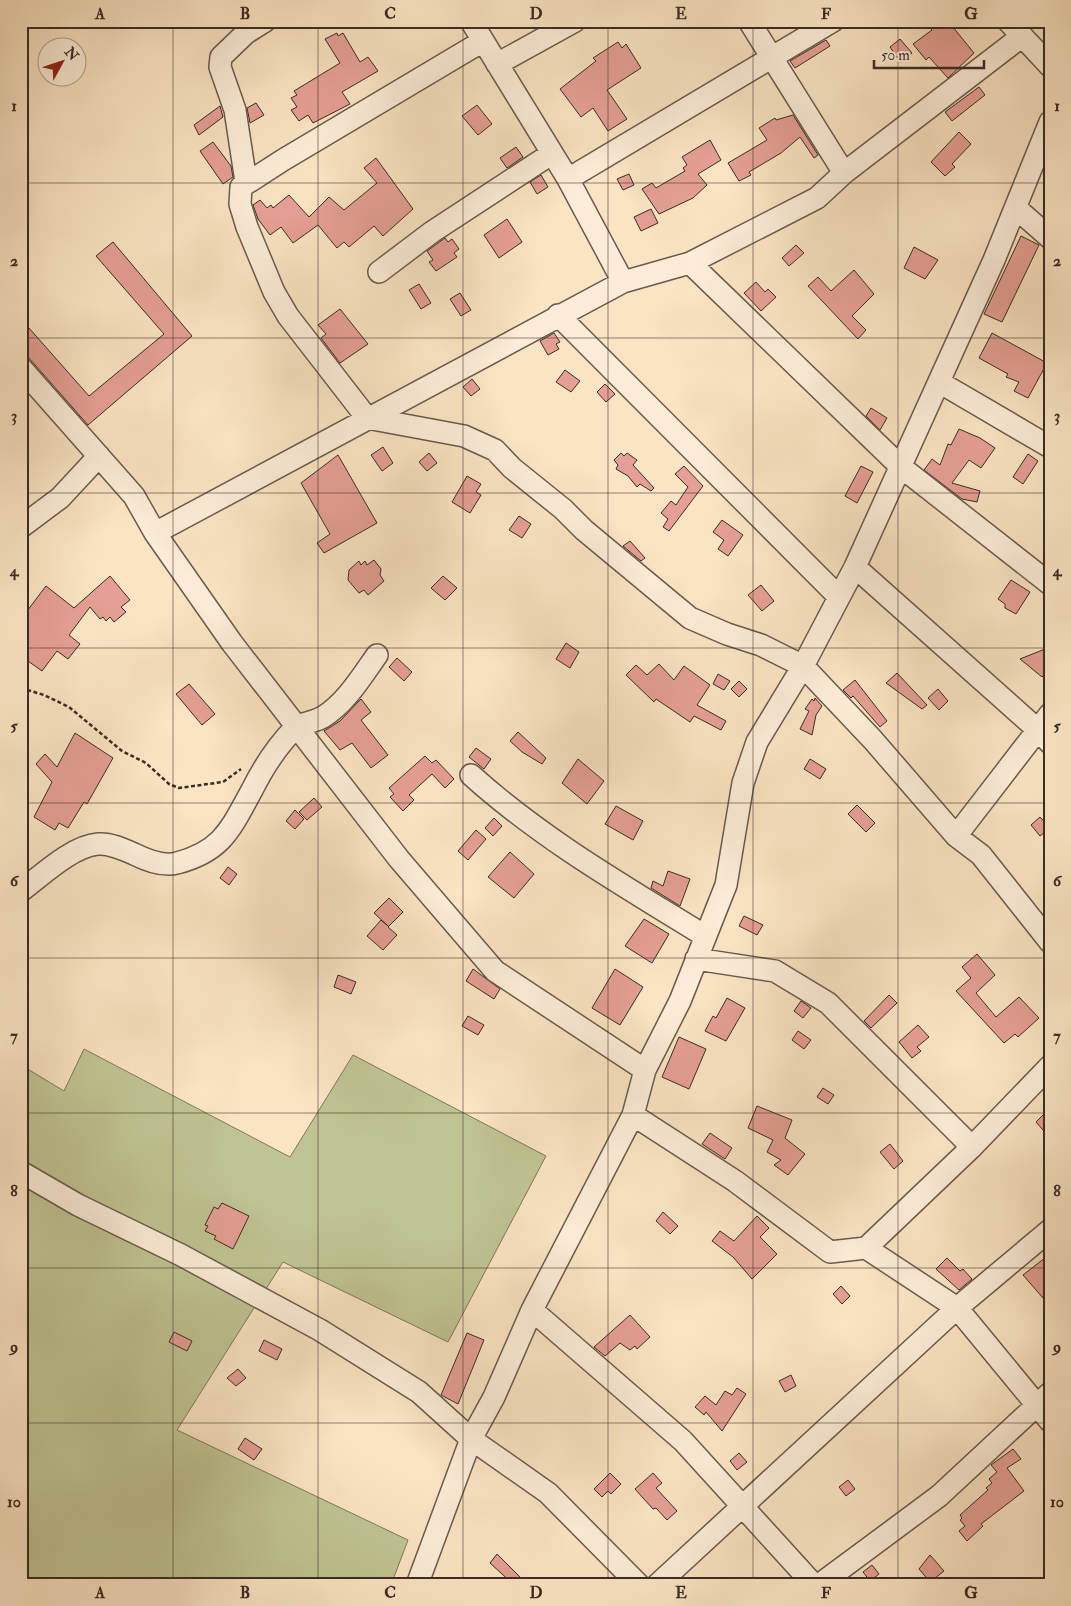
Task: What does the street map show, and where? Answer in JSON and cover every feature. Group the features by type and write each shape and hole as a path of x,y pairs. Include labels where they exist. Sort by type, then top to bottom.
{"street":[{"path":"246,182 235,110 220,67 221,58 246,33 265,21"},
{"path":"471,21 568,179 623,282"},
{"path":"497,64 575,21"},
{"path":"749,21 844,173"},
{"path":"568,179 832,21"},
{"path":"155,532 558,315 623,282 690,263 817,198 1015,29 1050,66"},
{"path":"483,41 246,182 242,187 240,204 247,227 274,292 288,316 367,418 464,436 495,450 512,468 563,509 584,530 690,618 727,634 761,645 803,666 873,740 956,836 981,855 1050,942"},
{"path":"418,1585 471,1439 494,1397 532,1310 633,1115 644,1070 680,1001 726,885 743,783 757,742 803,666 855,567 1016,208 1050,122"},
{"path":"379,272 432,232 551,154"},
{"path":"1016,208 1050,238"},
{"path":"690,263 901,468 1050,584"},
{"path":"558,315 839,598"},
{"path":"21,368 134,496 155,532 232,643 398,859 495,971 644,1070"},
{"path":"939,382 1050,447"},
{"path":"21,527 60,498 99,456"},
{"path":"855,567 1046,729 956,836"},
{"path":"21,891 59,862 81,849 97,844 122,849 153,862 175,864 210,850 230,831 270,759 297,727 324,717 357,683 378,655"},
{"path":"470,775 501,802 584,862 705,936"},
{"path":"696,959 775,971 828,1003 972,1147"},
{"path":"633,1115 736,1181 830,1252 866,1248 972,1147 1050,1066"},
{"path":"21,1172 78,1205 181,1255 320,1330 419,1392 471,1439 548,1493 639,1585"},
{"path":"657,1585 741,1505 957,1308 1050,1230"},
{"path":"866,1248 957,1308 1042,1399 1050,1421"},
{"path":"532,1310 683,1441 814,1585"},
{"path":"819,1585 939,1496 1042,1399"}],"path":[{"path":"21,688 44,695 69,707 122,751 146,763 169,784 179,788 223,782 243,768"}],"green space":[{"path":"84,1049 290,1157 353,1055 546,1156 448,1342 283,1262 177,1430 408,1540 391,1585 21,1585 21,1065 64,1091"}],"building":[{"path":"925,21 948,21 974,53 948,78 929,57 926,60 913,44 932,30"},
{"path":"337,33 338,36 343,33 360,62 368,57 378,71 342,92 350,104 313,123 308,115 299,121 291,110 297,107 291,98 297,95 294,91 340,63 325,39"},
{"path":"900,39 912,53 900,62 890,47"},
{"path":"826,40 830,46 795,68 790,61"},
{"path":"618,42 622,48 626,44 641,68 607,90 627,119 608,131 593,108 581,117 560,89 596,61 593,58"},
{"path":"979,87 985,95 952,121 945,112"},
{"path":"256,103 264,115 250,123 247,108"},
{"path":"477,105 492,124 478,135 462,116"},
{"path":"220,106 223,117 199,135 194,125"},
{"path":"793,115 818,155 814,158 800,137 781,153 749,172 751,175 739,181 728,163 767,140 759,128 775,118 776,120"},
{"path":"959,132 971,144 952,164 955,167 945,176 931,162"},
{"path":"710,140 721,160 698,174 707,185 693,198 659,214 642,189 652,183 656,188 685,171 683,168 687,165 682,157"},
{"path":"213,142 231,166 233,177 223,184 200,151"},
{"path":"516,147 523,157 507,168 500,158"},
{"path":"376,158 413,209 383,236 374,226 349,247 344,242 337,248 318,225 293,243 281,227 270,235 258,219 253,205 260,200 267,208 271,205 273,208 289,195 309,217 329,197 344,210 377,183 364,168"},
{"path":"629,174 634,185 623,190 617,179"},
{"path":"541,175 548,187 537,194 530,182"},
{"path":"651,209 658,223 641,231 634,217"},
{"path":"507,219 522,242 499,258 484,235"},
{"path":"1021,236 1039,245 1002,322 984,314"},
{"path":"445,238 448,242 452,239 459,249 454,253 457,257 436,271 429,262 433,260 427,251"},
{"path":"113,242 192,336 88,425 21,349 21,319 89,396 164,334 96,256"},
{"path":"796,245 804,253 789,266 782,258"},
{"path":"914,247 938,260 925,279 904,268"},
{"path":"854,270 874,294 852,316 866,330 858,339 808,286 818,277 831,291"},
{"path":"756,282 765,292 768,289 776,297 761,311 744,293"},
{"path":"419,284 431,303 421,309 409,290"},
{"path":"460,293 471,310 461,316 450,299"},
{"path":"340,309 368,344 340,363 321,338 326,334 318,325"},
{"path":"554,333 560,342 556,344 559,349 548,355 540,341"},
{"path":"992,333 1047,363 1028,398 1014,391 1019,382 1006,377 1008,374 979,358"},
{"path":"565,370 580,381 571,392 556,382"},
{"path":"472,379 480,389 471,396 463,387"},
{"path":"605,384 615,394 606,402 597,392"},
{"path":"871,408 887,418 880,430 866,416"},
{"path":"959,429 980,438 995,448 981,468 969,460 952,483 980,491 977,502 962,499 924,470 932,459 940,465 948,444 951,445"},
{"path":"383,447 393,463 382,471 371,455"},
{"path":"429,453 437,463 427,471 419,462"},
{"path":"621,453 624,456 627,453 637,460 633,465 654,488 651,491 640,484 637,487 628,476 616,469 618,465 614,460"},
{"path":"1028,454 1038,461 1023,484 1013,477"},
{"path":"338,455 377,523 324,553 317,543 330,534 301,483"},
{"path":"684,466 703,486 669,531 663,527 668,519 661,513 671,501 676,505 688,487 675,474"},
{"path":"861,466 873,472 857,503 845,496"},
{"path":"467,476 481,484 476,492 481,495 470,513 452,502"},
{"path":"519,516 531,524 522,538 509,530"},
{"path":"722,520 743,535 728,556 718,549 724,540 713,532"},
{"path":"630,541 645,558 641,561 623,546"},
{"path":"374,560 381,569 380,575 384,581 368,595 364,590 359,593 348,580 349,570 359,561 361,565 365,561 367,565"},
{"path":"110,576 130,600 121,607 126,612 114,622 110,617 106,621 103,617 100,619 90,607 69,635 80,644 68,659 57,651 42,671 21,656 21,619 46,586 74,608"},
{"path":"443,576 457,588 445,600 431,588"},
{"path":"1011,580 1030,592 1016,614 1005,608 1005,604 998,599"},
{"path":"761,585 774,601 762,611 748,595"},
{"path":"566,643 579,652 570,668 556,659"},
{"path":"1050,647 1050,667 1042,677 1020,659"},
{"path":"397,658 412,672 404,681 389,667"},
{"path":"659,664 674,680 684,666 710,685 697,705 726,721 721,730 694,716 690,722 656,699 654,702 626,675 636,665 647,675"},
{"path":"897,673 927,705 922,709 886,683"},
{"path":"718,674 730,681 724,690 713,684"},
{"path":"855,680 887,721 880,727 853,696 851,698 843,690"},
{"path":"739,681 747,689 739,697 731,689"},
{"path":"189,684 215,714 202,725 176,694"},
{"path":"938,689 948,701 939,710 928,698"},
{"path":"815,698 822,706 816,715 812,735 800,729 809,711 805,709 812,699 814,701"},
{"path":"361,699 371,712 361,720 388,755 371,768 352,743 340,750 324,731 340,721"},
{"path":"518,732 546,758 542,764 522,752 510,741"},
{"path":"75,733 113,758 87,804 84,802 68,828 59,823 55,830 34,817 52,782 36,764 45,754 57,767"},
{"path":"476,748 491,759 484,769 469,757"},
{"path":"425,756 432,763 436,760 454,779 445,788 432,774 409,795 414,800 403,811 390,797 394,794 389,788"},
{"path":"578,759 604,781 587,804 562,783"},
{"path":"810,759 826,769 820,779 804,769"},
{"path":"314,798 322,807 307,820 299,812"},
{"path":"857,805 875,823 866,832 848,814"},
{"path":"616,806 643,821 633,840 605,824"},
{"path":"295,810 304,819 295,829 286,821"},
{"path":"1040,817 1050,828 1040,836 1031,825"},
{"path":"494,818 502,826 493,836 485,828"},
{"path":"476,830 486,839 468,860 458,851"},
{"path":"510,852 534,874 514,898 488,877"},
{"path":"228,867 237,874 229,885 220,878"},
{"path":"668,871 690,879 680,906 651,888 653,881 663,886"},
{"path":"389,898 403,912 388,927 397,935 383,950 367,936 381,920 388,926 374,913"},
{"path":"744,916 763,925 757,935 739,926"},
{"path":"644,919 669,934 652,963 625,946"},
{"path":"977,954 995,975 976,993 996,1017 1019,997 1039,1018 1018,1037 1015,1034 1004,1043 956,991 971,978 962,967"},
{"path":"473,969 500,989 494,999 466,981"},
{"path":"615,969 643,987 620,1025 592,1008"},
{"path":"338,975 356,982 351,994 334,987"},
{"path":"889,995 897,1003 871,1028 864,1021"},
{"path":"727,998 745,1008 726,1041 705,1031 713,1016 716,1018"},
{"path":"801,1001 811,1008 803,1018 794,1011"},
{"path":"468,1016 484,1025 478,1035 462,1026"},
{"path":"918,1025 929,1037 917,1047 921,1051 912,1058 899,1042"},
{"path":"798,1031 811,1040 804,1049 792,1040"},
{"path":"679,1037 706,1049 689,1089 662,1077"},
{"path":"823,1088 834,1095 828,1104 817,1097"},
{"path":"757,1106 792,1120 785,1138 805,1154 788,1175 774,1165 781,1160 767,1152 773,1140 748,1128"},
{"path":"1044,1114 1050,1121 1050,1138 1036,1122"},
{"path":"710,1133 732,1148 725,1159 702,1144"},
{"path":"890,1144 903,1161 894,1169 880,1152"},
{"path":"222,1203 249,1216 233,1249 214,1239 216,1236 205,1231 208,1226 205,1225 214,1207 218,1209"},
{"path":"663,1212 678,1226 670,1234 656,1221"},
{"path":"757,1216 769,1228 760,1237 777,1254 752,1279 733,1257 712,1241 720,1231 734,1241"},
{"path":"1050,1254 1050,1306 1023,1275"},
{"path":"947,1258 960,1271 963,1269 972,1279 959,1290 936,1269"},
{"path":"841,1286 850,1296 842,1304 833,1294"},
{"path":"630,1315 650,1337 637,1349 635,1346 630,1350 620,1343 605,1356 594,1347"},
{"path":"174,1332 192,1341 187,1351 169,1342"},
{"path":"467,1333 484,1340 458,1404 441,1395"},
{"path":"264,1340 282,1349 277,1360 259,1351"},
{"path":"238,1369 246,1378 236,1386 227,1378"},
{"path":"791,1375 796,1386 785,1392 779,1381"},
{"path":"737,1388 746,1394 722,1431 706,1412 704,1415 695,1407 705,1396 716,1405 725,1391 732,1395"},
{"path":"245,1438 262,1449 254,1460 238,1449"},
{"path":"1013,1449 1021,1459 1007,1468 1024,1491 981,1524 983,1526 967,1541 959,1531 965,1526 960,1520 962,1518 960,1515 988,1490 986,1488 992,1483 989,1479 997,1472 991,1465"},
{"path":"739,1453 747,1462 737,1470 730,1461"},
{"path":"610,1473 621,1484 611,1494 608,1491 602,1497 594,1489"},
{"path":"653,1473 662,1483 656,1488 677,1511 667,1520 656,1508 653,1509 635,1489"},
{"path":"848,1480 855,1489 846,1496 839,1487"},
{"path":"497,1554 523,1580 519,1585 514,1585 490,1563"},
{"path":"930,1555 944,1571 930,1582 919,1569"},
{"path":"872,1565 879,1574 870,1581 863,1572"}]}
